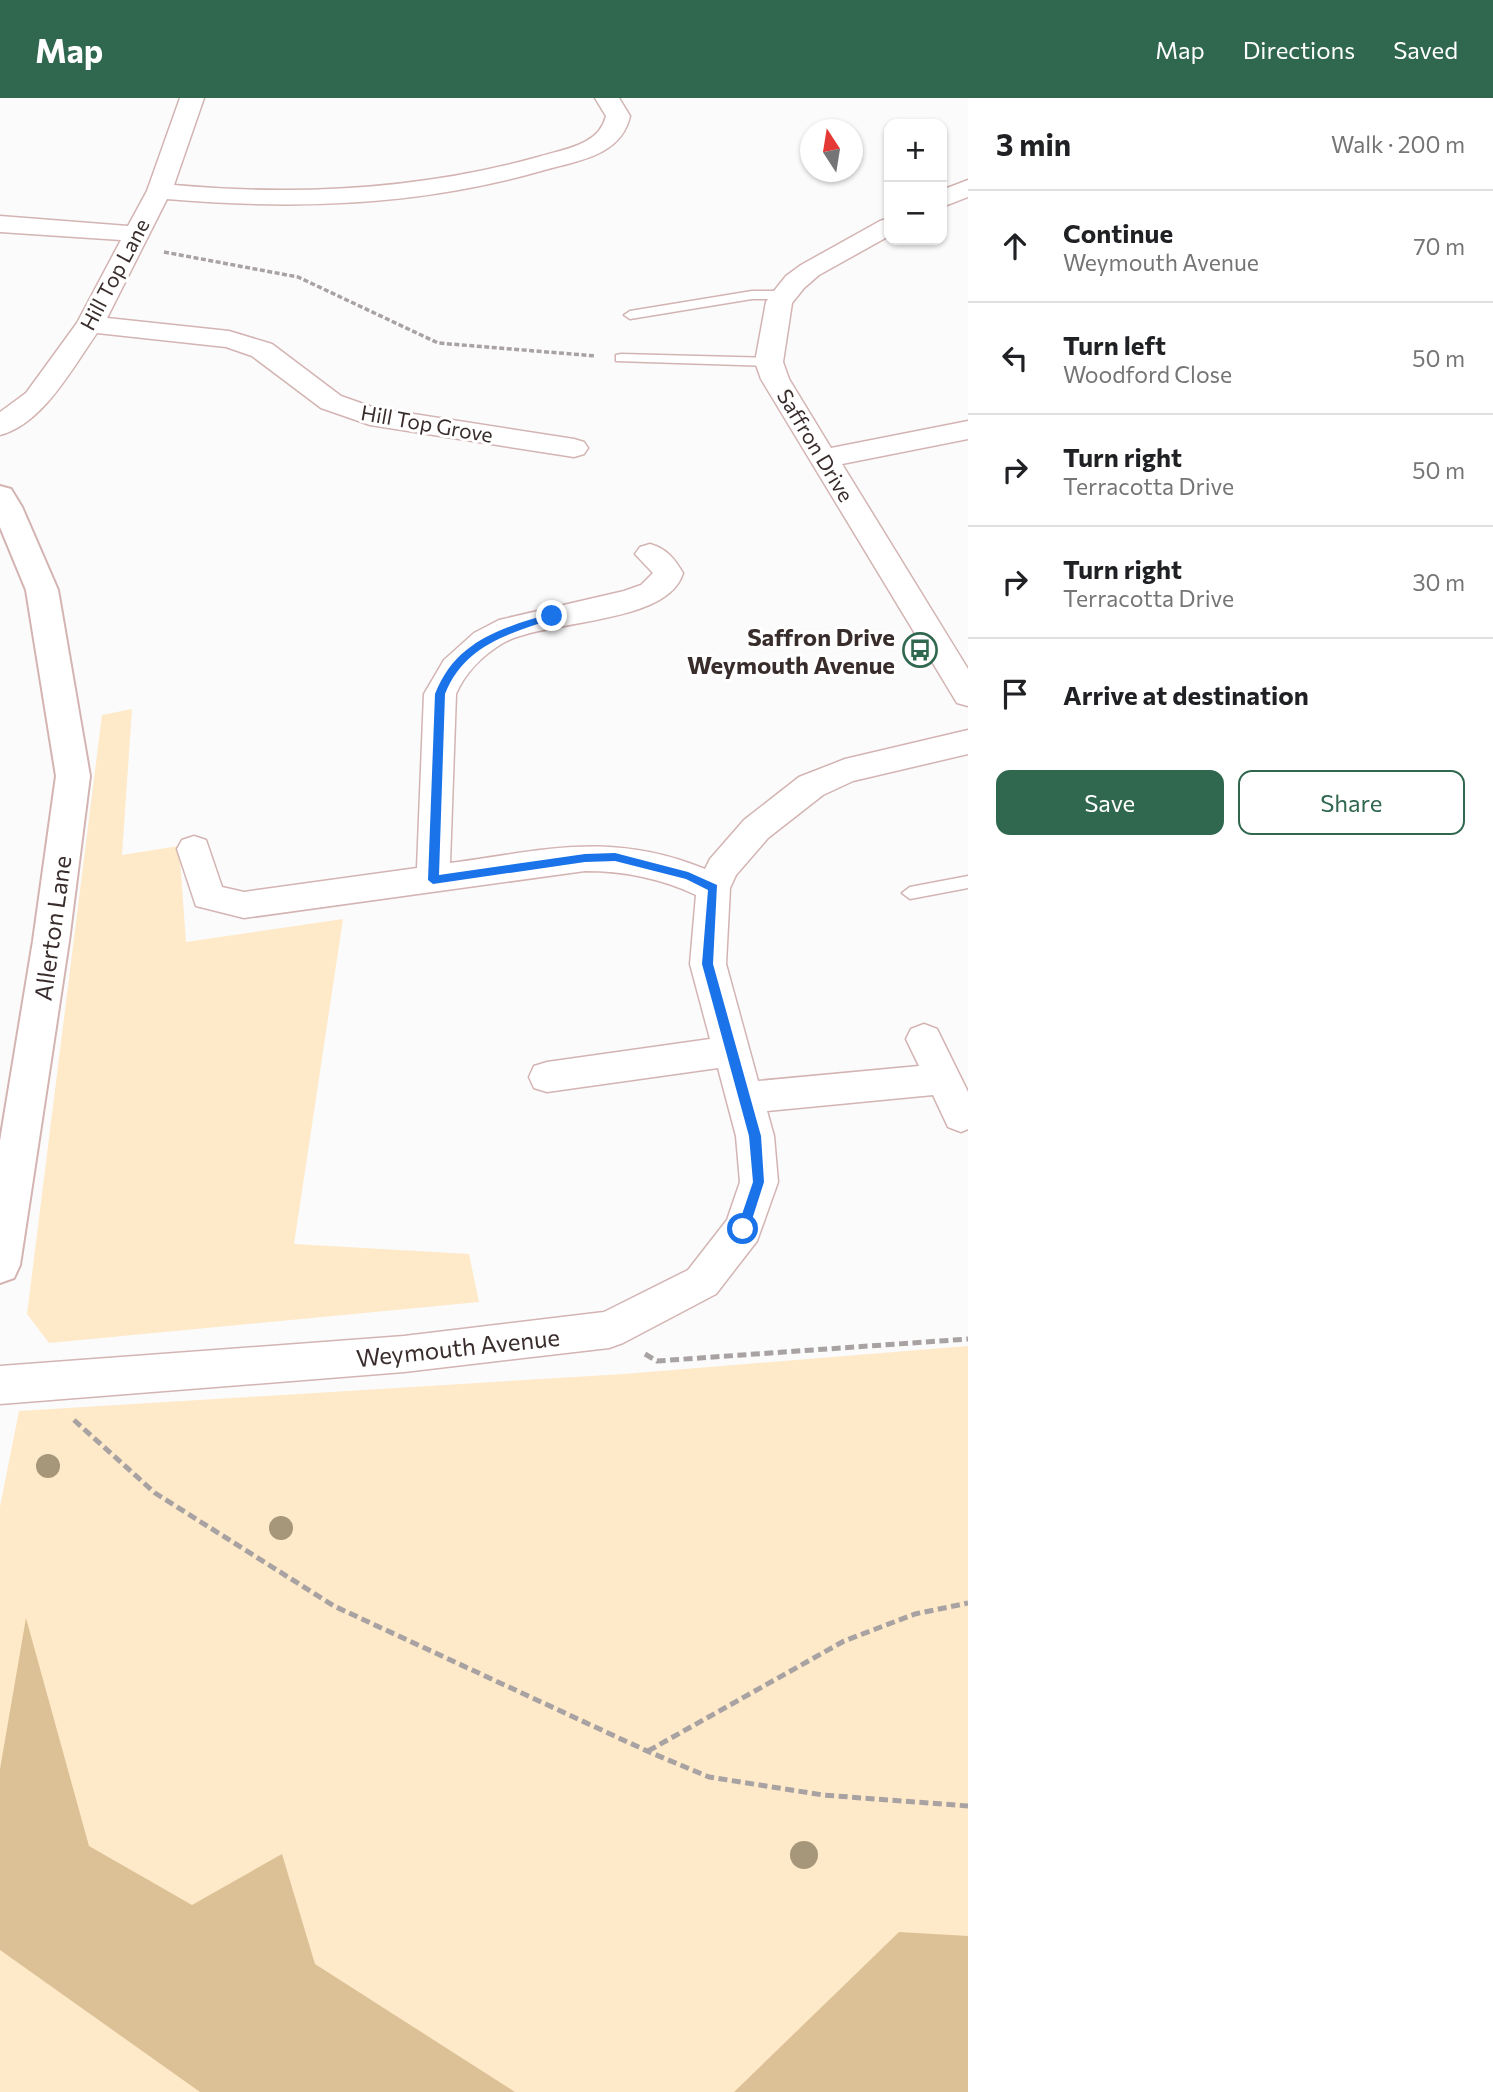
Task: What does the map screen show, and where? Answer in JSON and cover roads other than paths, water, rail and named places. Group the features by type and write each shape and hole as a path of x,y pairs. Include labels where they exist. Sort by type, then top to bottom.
{"street":[{"name":"Hill Top Lane","path":"0,426 36,399 90,324 159,191 192,98"},
{"path":"159,191 284,201 356,198 408,193 502,175 600,144 609,138 618,123 618,116 607,98"},
{"path":"947,198 968,187"},
{"path":"0,224 133,240"},
{"name":"Saffron Drive","path":"884,229 810,270 785,295 779,302 769,362 775,379 968,695"},
{"name":"Hill Top Grove","path":"90,324 229,340 262,351 331,402 370,416 574,448"},
{"path":"823,459 968,430"},
{"name":"Allerton Lane","path":"0,496 42,590 73,776 51,941 0,1265"},
{"path":"433,880 440,694 446,678 465,657 495,634 552,616 618,603 664,583 668,573 662,563 650,554"},
{"name":"Weymouth Avenue","path":"17,1384 404,1354 609,1330 702,1282 743,1229 759,1182 755,1136 708,964 713,888 722,868 756,829 811,786 845,771 968,742"},
{"path":"194,849 208,897 244,905 585,858 615,857 688,876 713,888"},
{"path":"924,1040 961,1116"},
{"path":"547,1077 730,1051"},
{"path":"744,1098 943,1079"}],"lane":[{"path":"630,315 751,295 785,295"},
{"path":"621,358 769,362"},
{"path":"910,893 968,882"}],"place":[{"name":"Saffron Drive Weymouth Avenue","path":"920,650"}]}
